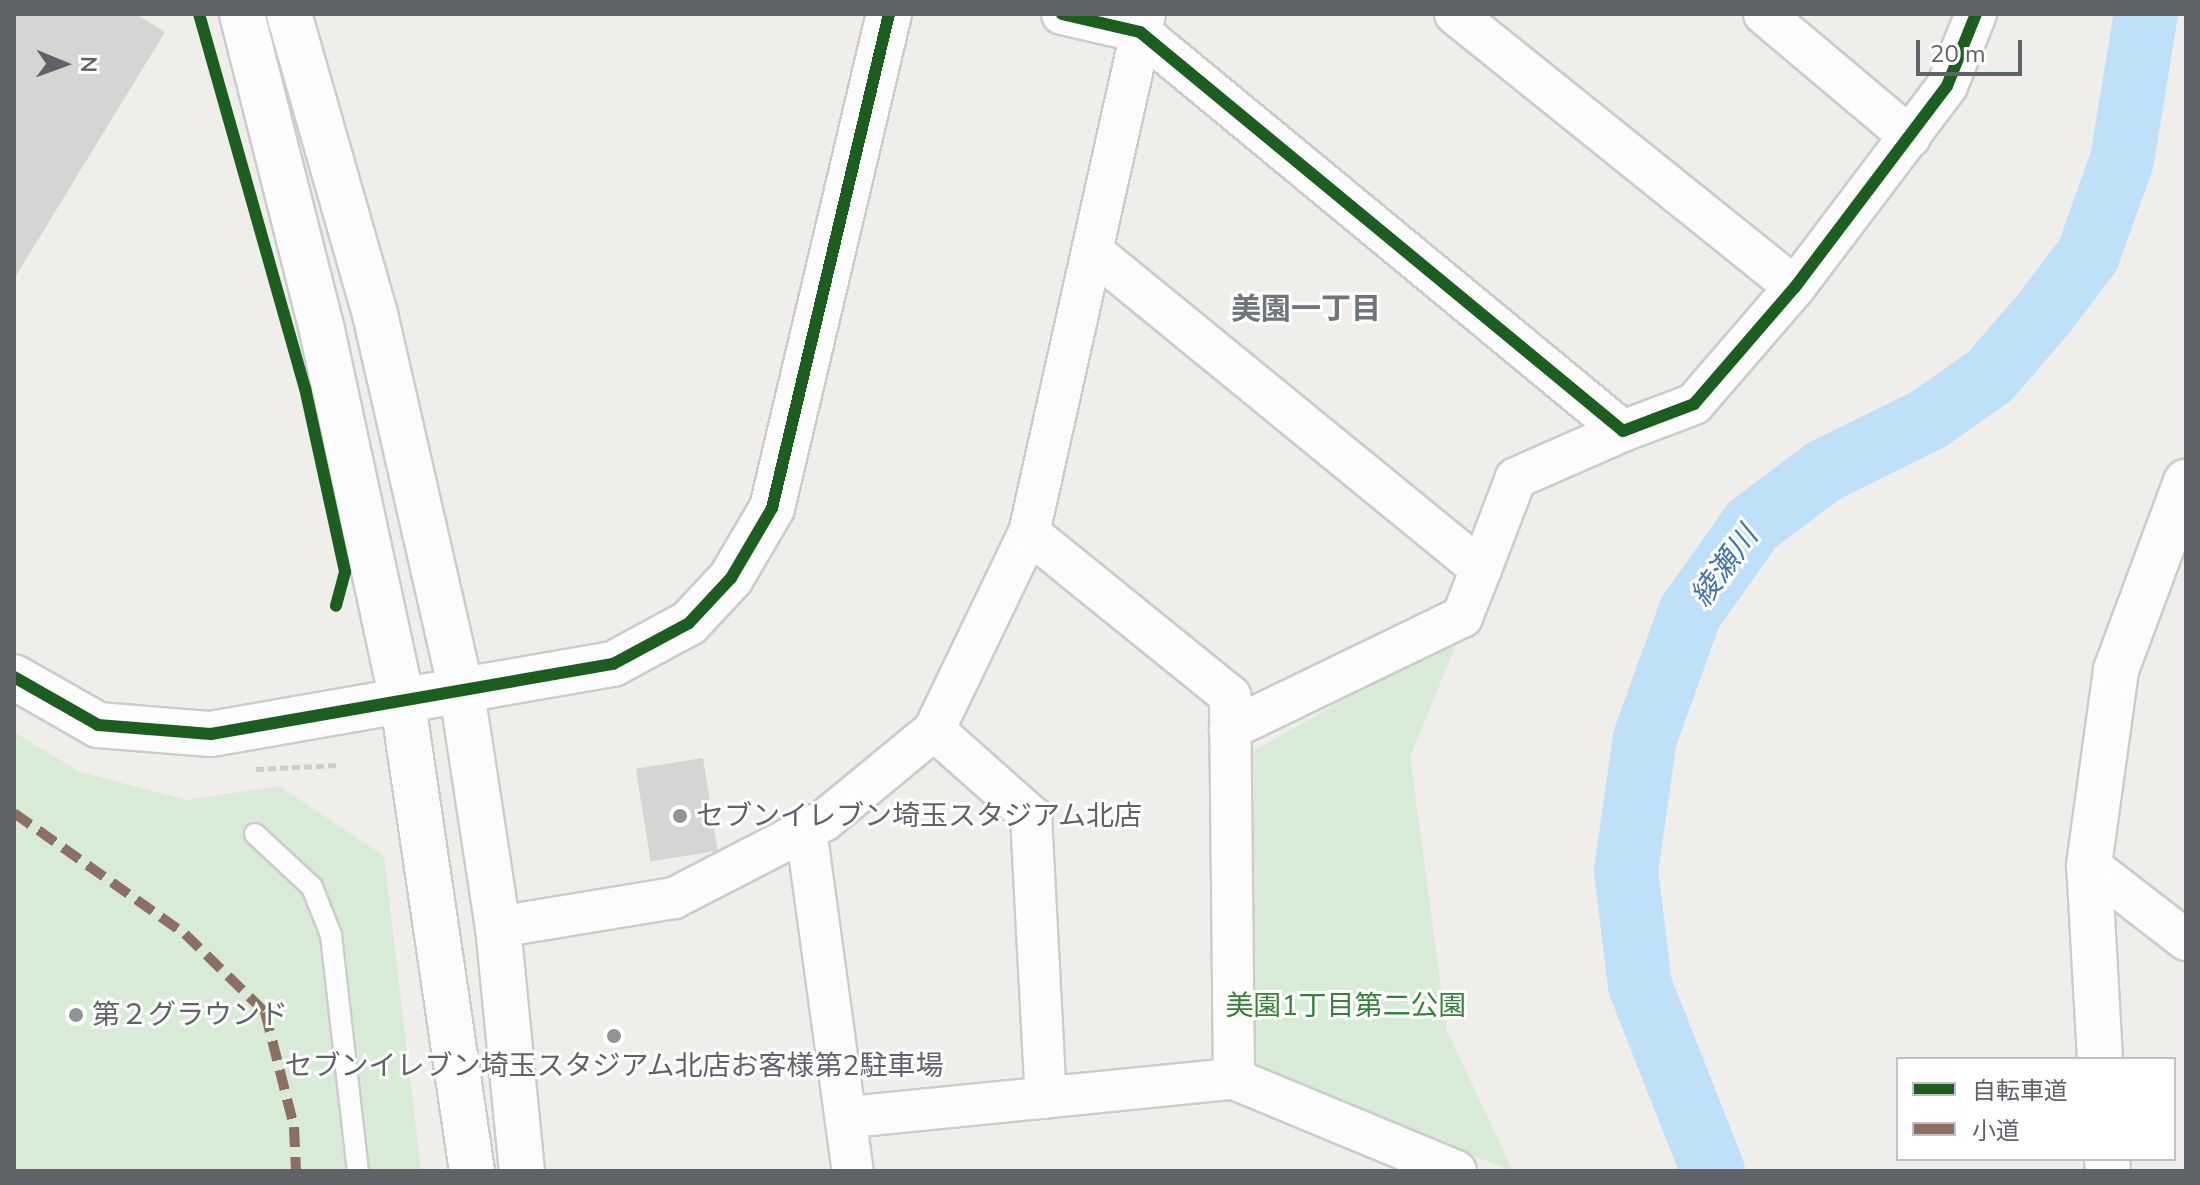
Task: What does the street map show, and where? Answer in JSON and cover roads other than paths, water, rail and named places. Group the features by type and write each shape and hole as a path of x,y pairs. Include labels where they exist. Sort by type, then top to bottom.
{"street":[{"path":"242,14 322,330 403,704 472,1171"},
{"path":"289,14 375,314 462,693 498,927 522,1171"},
{"path":"14,677 98,725 211,734 403,704 613,664 689,623 731,578 772,508 889,14"},
{"path":"1062,14 1142,23 1623,431"},
{"path":"1455,14 1795,287"},
{"path":"1764,14 1910,137"},
{"path":"1230,729 1462,617 1516,478 1694,404 1795,287 1947,86 1976,14"},
{"path":"498,927 674,898 806,830 934,730 1029,533 1142,23"},
{"path":"1092,251 1481,569"},
{"path":"2100,1057 2089,865 2116,670 2186,482"},
{"path":"1029,533 1230,696 1234,1079"},
{"path":"934,730 1031,816 1046,1098"},
{"path":"806,830 850,1117 853,1171"},
{"path":"2089,865 2186,940"},
{"path":"850,1117 1234,1079 1456,1171"}],"lane":[{"path":"255,834 312,887 331,935 358,1171"}],"waterway":[{"name":"綾瀬川","path":"1713,1171 1640,986 1626,871 1645,738 1690,613 1752,525 1824,471 1929,419 1990,376 2045,312 2088,255 2122,160 2146,14"}],"place":[{"name":"セブンイレブン埼玉スタジアム北店","path":"680,816"},
{"name":"第２グラウンド","path":"76,1015"},
{"name":"セブンイレブン埼玉スタジアム北店お客様第2駐車場","path":"614,1036"}],"district":[{"name":"美園一丁目","path":"1306,310"}],"park label":[{"name":"美園1丁目第二公園","path":"1346,1006"}]}
